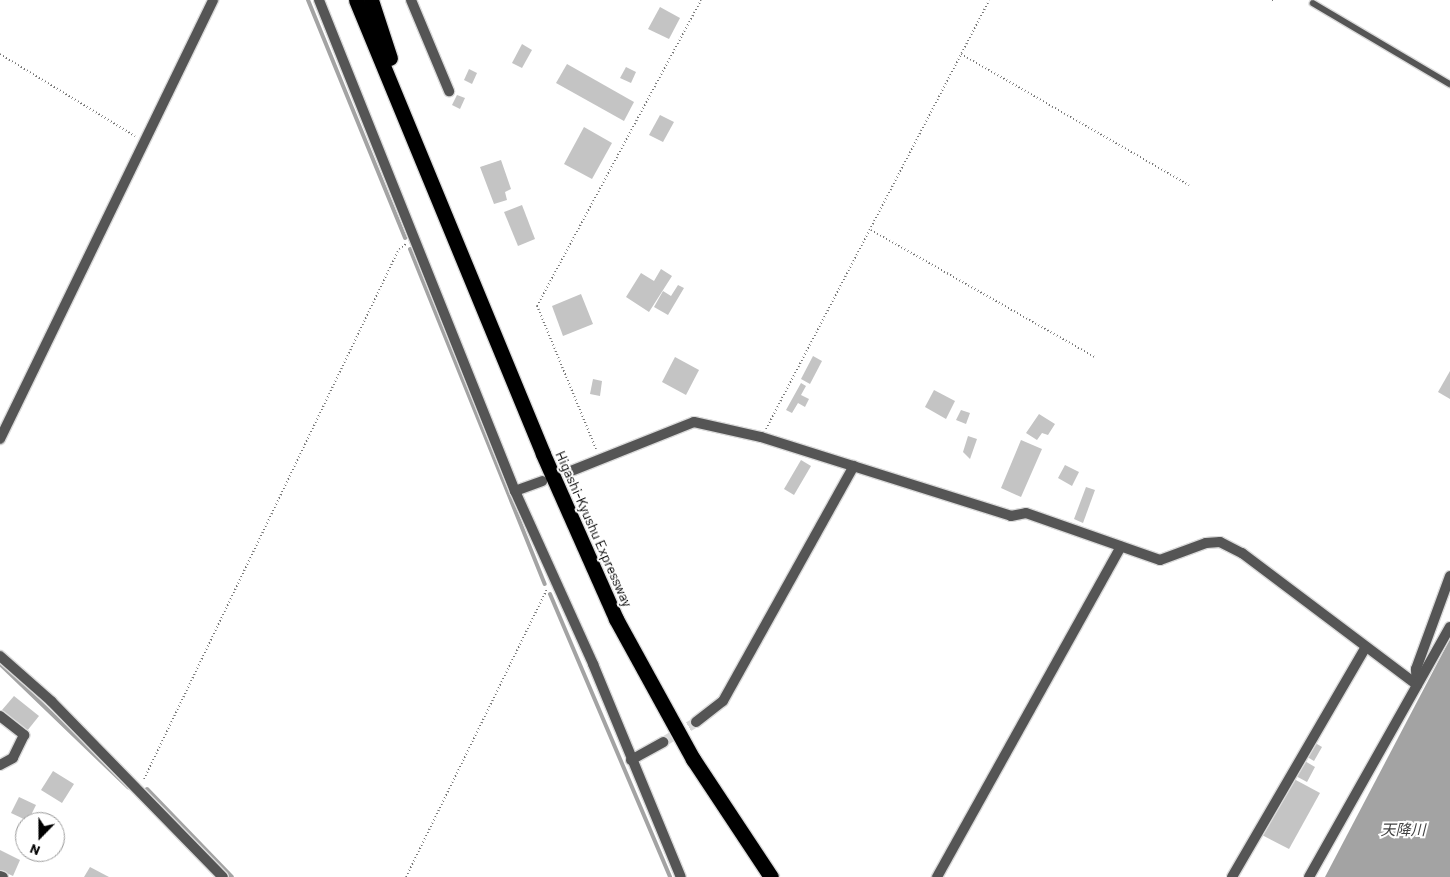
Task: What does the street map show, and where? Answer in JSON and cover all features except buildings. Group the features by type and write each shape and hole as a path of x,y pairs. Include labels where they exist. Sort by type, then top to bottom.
{"highway":[{"name":"Higashi-Kyushu Expressway","path":"356,0 429,173 543,454 616,619 693,759 771,877"},
{"name":"Higashi-Kyushu Expressway","path":"370,0 429,173"}],"street":[{"path":"0,439 213,0"},
{"path":"319,0 416,236 515,491 554,584 593,664 631,760 681,877"},
{"path":"411,0 448,91"},
{"path":"571,471 694,422 761,437 1012,516 1026,513 1121,548 1160,560 1206,543 1220,542 1242,553 1418,684"},
{"path":"696,722 723,701 854,466"},
{"path":"515,491 542,481"},
{"path":"937,877 1121,548"},
{"path":"1418,684 1416,669 1450,576"},
{"path":"1309,877 1450,627"},
{"path":"1232,877 1366,647"},
{"path":"0,656 138,790 223,877"},
{"path":"0,716 24,735 13,758 0,766"},
{"path":"631,760 663,742"}],"lane":[{"path":"1312,3 1450,84"}],"path":[{"path":"600,458 537,306 700,0"},
{"path":"761,437 988,0"},
{"path":"0,54 145,142"},
{"path":"960,54 1188,185"},
{"path":"870,229 1095,357"},
{"path":"138,790 399,249 416,236"},
{"path":"406,877 546,590 554,584"}],"water":[{"name":"天降川","path":"1450,639 1450,877 1325,877"}],"waterway":[{"path":"308,0 405,238"},
{"path":"410,249 545,584"},
{"path":"550,594 670,877"},
{"path":"0,664 128,787"},
{"path":"147,789 232,877"}],"tunnel":[{"path":"548,479 571,471"},
{"path":"663,742 696,722"}]}
